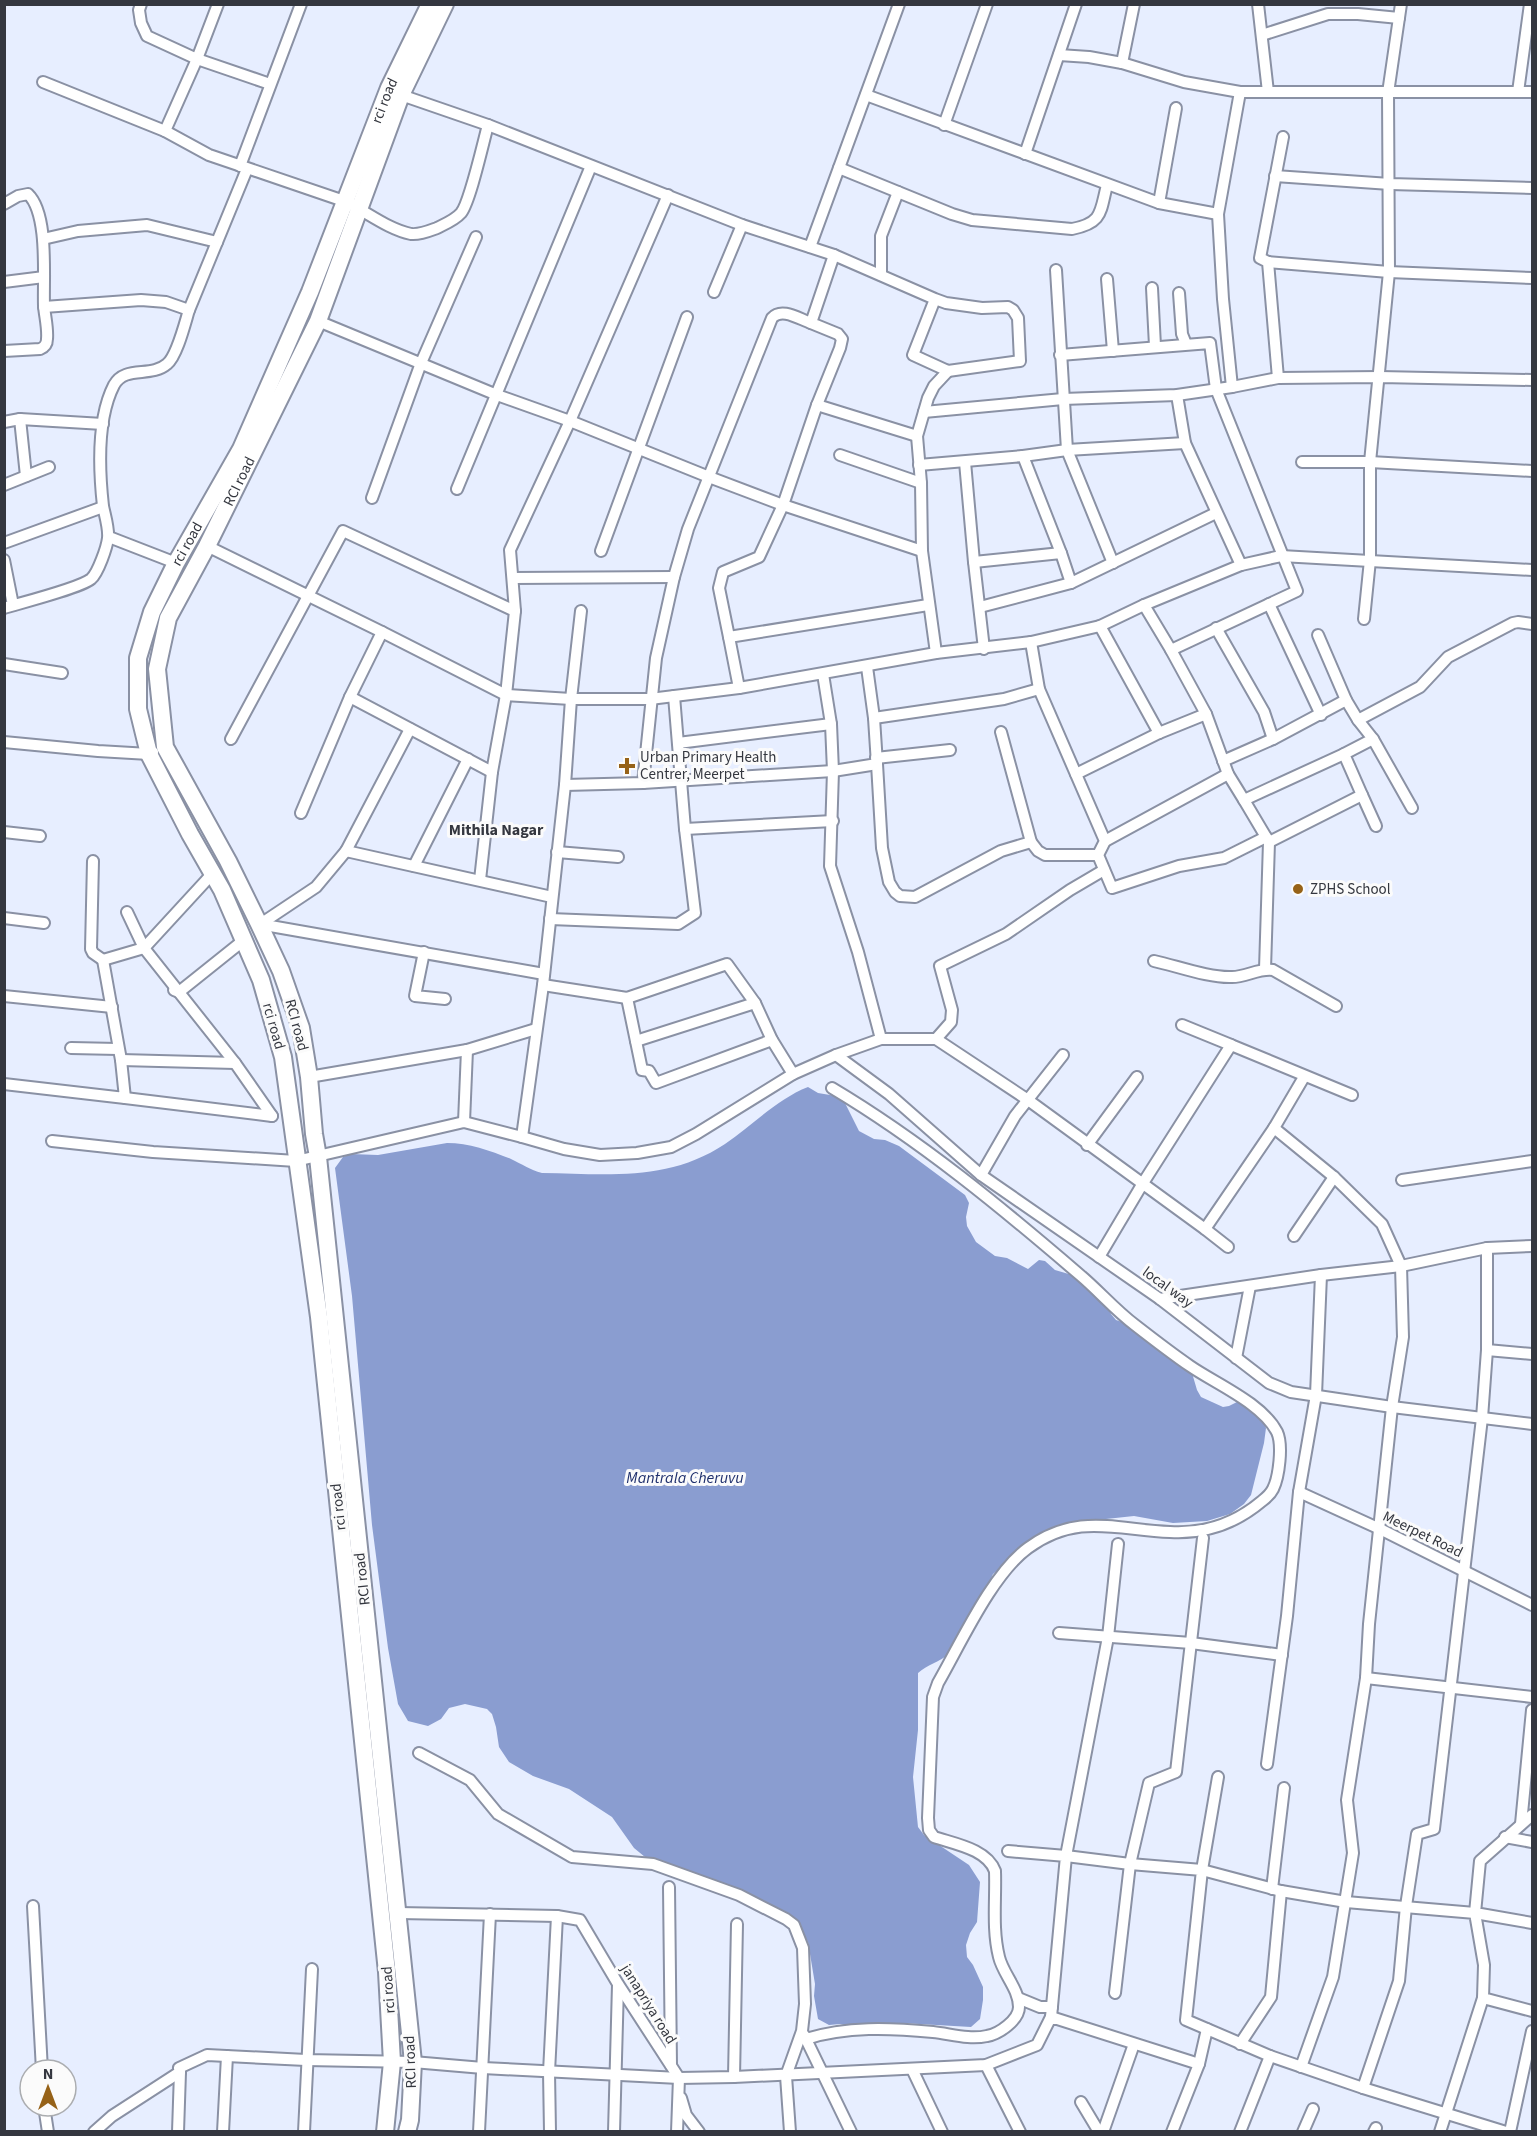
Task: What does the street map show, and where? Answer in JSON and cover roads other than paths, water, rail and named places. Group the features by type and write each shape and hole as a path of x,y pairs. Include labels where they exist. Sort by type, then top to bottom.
{"main road":[{"name":"rci road","path":"385,2132 392,2062 387,1972 319,1317 283,1057 261,980 222,890 190,834 138,709 138,658 152,612 176,563 241,449 310,292 389,88 430,4"},
{"name":"RCI road","path":"407,2132 410,2120 413,2062 318,1157 301,1028 260,923 228,861 157,751 157,669 168,618 207,546 318,321 401,95 445,4"}],"street":[{"path":"141,4 139,10 141,23 147,36 197,59 270,84"},
{"path":"165,131 197,59 218,4"},
{"path":"4,560 9,607 86,582 97,570 109,537 103,507 99,464 103,424 114,387 120,377 130,373 158,369 167,364 173,356 217,242 270,84 301,4"},
{"path":"810,247 899,4"},
{"path":"944,124 987,4"},
{"path":"1024,154 1076,4"},
{"path":"1122,63 1134,4"},
{"path":"1258,4 1268,92"},
{"path":"1364,620 1370,560 1370,462 1389,272 1388,93 1401,4"},
{"path":"1518,92 1530,4"},
{"path":"1262,35 1327,9 1399,18"},
{"path":"1059,56 1089,57 1122,63 1184,82 1240,92 1533,92"},
{"path":"43,82 165,131 209,155 344,201 360,208 379,221 411,234 424,233 446,224 461,213 468,197 488,125"},
{"path":"1232,387 1223,299 1218,214 1240,92"},
{"path":"401,95 488,125 742,225 834,255 946,303 964,306 1008,307 1018,318 1020,361 948,371 913,355 935,299"},
{"path":"866,95 1159,203 1218,214"},
{"path":"1159,203 1176,108"},
{"path":"1283,137 1260,258 1268,262 1389,272 1533,278"},
{"path":"457,489 591,166"},
{"path":"838,168 972,220 1072,229 1094,222 1098,216 1107,184"},
{"path":"1275,176 1390,184 1533,188"},
{"path":"881,275 881,236 898,192"},
{"path":"4,204 23,194 31,196 40,220 48,340 40,349 4,351"},
{"path":"480,880 492,772 506,695 515,612 510,549 570,422 668,195"},
{"path":"43,238 78,231 147,225 217,242"},
{"path":"714,292 742,225"},
{"path":"372,498 421,363 476,237"},
{"path":"811,323 834,255"},
{"path":"1268,262 1278,378"},
{"path":"1056,270 1067,450 1113,563"},
{"path":"4,282 44,277"},
{"path":"1107,279 1113,351"},
{"path":"1152,288 1155,346"},
{"path":"1179,293 1182,334 1186,344"},
{"path":"44,307 141,300 166,303 189,310"},
{"path":"643,783 656,658 688,529 772,318 778,313 784,313 838,334 842,339 783,505 759,557 723,572 720,580 719,588 739,688"},
{"path":"601,551 687,317"},
{"path":"318,321 638,450 783,505 922,551"},
{"path":"1060,355 1210,343 1216,389 1281,556 1297,591 1171,650"},
{"path":"936,653 922,551 921,483 917,436 934,386 948,371"},
{"path":"924,412 1063,399 1177,395 1278,378 1380,376 1533,380"},
{"path":"1177,395 1185,443 1240,566"},
{"path":"817,405 917,436"},
{"path":"4,422 20,419 103,424"},
{"path":"20,419 27,476"},
{"path":"919,465 1067,450 1185,443"},
{"path":"840,455 921,483"},
{"path":"1023,456 1071,583"},
{"path":"965,462 984,648"},
{"path":"1302,462 1370,462 1533,471"},
{"path":"4,485 49,467"},
{"path":"4,543 103,507"},
{"path":"980,607 1071,583 1216,513"},
{"path":"231,739 343,531 515,612"},
{"path":"109,537 176,563"},
{"path":"207,546 506,695 571,699 650,699 739,688 936,653 1031,642 1100,626 1144,605 1240,566 1281,556 1533,570"},
{"path":"974,562 1061,553"},
{"path":"513,578 674,578"},
{"path":"1269,604 1321,715"},
{"path":"729,637 928,605"},
{"path":"1144,605 1206,714 1228,774 1267,839 1265,969"},
{"path":"522,1137 550,919 581,612"},
{"path":"1358,720 1420,687 1448,657 1465,647 1513,623 1533,624"},
{"path":"1100,626 1159,733"},
{"path":"1216,628 1264,712 1273,739"},
{"path":"301,813 350,697 382,632"},
{"path":"1318,635 1346,700 1373,739 1412,808"},
{"path":"1031,642 1039,689 1105,841"},
{"path":"4,664 62,673"},
{"path":"867,667 874,718 882,848 891,886 900,896 915,897 1001,851 1031,842"},
{"path":"823,674 831,724 833,771 830,867 858,952 880,1039"},
{"path":"874,718 1004,699 1039,689"},
{"path":"550,919 678,924 695,913 685,829 674,696"},
{"path":"350,697 492,772"},
{"path":"1223,761 1273,739 1346,700"},
{"path":"1076,774 1159,733 1206,714"},
{"path":"678,743 831,724"},
{"path":"260,923 316,887 346,851 410,729"},
{"path":"1001,732 1031,842 1038,851 1046,855 1098,855"},
{"path":"1244,800 1373,739"},
{"path":"4,742 98,751 157,751"},
{"path":"565,785 643,783 833,771 876,761 950,750"},
{"path":"1344,754 1376,826"},
{"path":"414,866 468,759"},
{"path":"1228,774 1105,841 1098,855 1112,888 1179,866 1224,858 1362,795"},
{"path":"685,829 832,821"},
{"path":"4,832 40,836"},
{"path":"346,851 552,897"},
{"path":"557,852 618,857"},
{"path":"93,861 91,949 103,960 120,1055 125,1098"},
{"path":"936,1039 951,1022 952,1010 940,966 1006,934 1070,890 1104,870"},
{"path":"103,960 144,948 213,873"},
{"path":"4,1084 272,1116 235,1063 144,948 127,912"},
{"path":"4,918 44,923"},
{"path":"260,923 424,952 627,998 727,964 755,1003 772,1040 793,1074"},
{"path":"175,990 243,940"},
{"path":"424,952 415,996 445,999"},
{"path":"1154,961 1221,977 1245,975 1265,969 1279,972 1336,1006"},
{"path":"4,996 112,1006"},
{"path":"627,998 642,1070 650,1071 656,1083 772,1040"},
{"path":"636,1041 755,1003"},
{"path":"1182,1025 1352,1095"},
{"path":"309,1077 467,1050 536,1029"},
{"path":"52,1141 153,1152 296,1161 464,1122 564,1149 600,1155 637,1153 671,1147 793,1074 836,1055 880,1039 936,1039 1028,1100 1228,1247"},
{"path":"1099,1257 1231,1045"},
{"path":"71,1048 120,1055 235,1063"},
{"path":"464,1122 467,1050"},
{"name":"local way","path":"836,1055 889,1094 981,1175 1160,1299 1269,1383 1291,1392 1533,1424"},
{"path":"981,1175 1015,1116 1063,1055"},
{"path":"1087,1144 1137,1077"},
{"path":"1205,1229 1274,1128 1304,1077"},
{"path":"804,2035 902,2029 962,2037 988,2036 1000,2031 1011,2022 1019,2011 1018,1998 1000,1961 995,1938 995,1871 992,1862 984,1856 934,1837 929,1830 933,1697 938,1683 992,1590 1009,1565 1028,1547 1075,1526 1095,1524 1170,1532 1199,1531 1220,1526 1245,1514 1273,1490 1279,1467 1280,1448 1278,1434 1259,1411 1191,1366 1131,1322 1082,1276 933,1156 874,1113 832,1088"},
{"path":"1274,1128 1334,1178 1382,1224 1401,1266 1403,1337 1392,1407 1369,1623 1366,1677 1347,1800 1353,1853 1333,1977 1301,2067"},
{"path":"1402,1180 1533,1161"},
{"path":"1294,1236 1334,1178"},
{"path":"1160,1299 1321,1275 1401,1266 1487,1248 1533,1246"},
{"path":"1363,2088 1399,1981 1406,1906 1417,1834 1434,1829 1482,1418 1487,1350 1487,1248"},
{"path":"1267,1764 1282,1655 1299,1492 1316,1395 1321,1275"},
{"path":"1236,1358 1250,1286"},
{"path":"1487,1350 1533,1354"},
{"name":"Meerpet Road","path":"1299,1492 1380,1529 1533,1605"},
{"path":"1115,1993 1130,1864 1149,1783 1176,1772 1203,1538"},
{"path":"177,2132 179,2068 207,2055 413,2062 549,2072 679,2078 786,2076 823,2072 986,2065 1036,2045 1051,2012 1066,1856 1108,1638 1118,1544"},
{"path":"1059,1633 1191,1643 1282,1655"},
{"path":"1366,1677 1533,1696"},
{"path":"1521,1824 1533,1710"},
{"path":"419,1753 470,1779 498,1814 572,1857 653,1864 739,1895 786,1918 794,1925 803,1948 805,2004 804,2035 786,2076 790,2132"},
{"path":"1218,1777 1202,1870 1186,2020 1301,2067 1508,2132 1533,2031"},
{"path":"1240,2044 1271,1997 1284,1788"},
{"path":"1440,2132 1483,1998 1484,1965 1474,1913 1480,1861 1533,1815"},
{"path":"1505,1837 1533,1842"},
{"path":"1008,1851 1202,1870 1277,1890 1346,1902 1474,1913 1533,1923"},
{"path":"669,1887 670,2066"},
{"path":"33,1906 41,2058"},
{"name":"janapriya road","path":"398,1913 557,1916 580,1920 679,2078"},
{"path":"479,2132 490,1914"},
{"path":"550,2132 549,2072 557,1916"},
{"path":"734,2077 737,1924"},
{"path":"304,2132 312,1969"},
{"path":"614,2132 618,1984"},
{"path":"1018,1998 1134,2044 1199,2064"},
{"path":"1483,1998 1533,2011"},
{"path":"1172,2132 1199,2064 1207,2029"},
{"path":"804,2035 851,2132"},
{"path":"1101,2132 1134,2044"},
{"path":"223,2132 227,2056"},
{"path":"1240,2132 1270,2056"},
{"path":"986,2065 1020,2132"},
{"path":"912,2069 942,2132"},
{"path":"94,2132 112,2116 180,2072"},
{"path":"677,2132 679,2078"},
{"path":"678,2091 686,2115 699,2132"},
{"path":"1081,2102 1101,2132"},
{"path":"1303,2132 1313,2109"}],"water":[{"name":"Mantrala Cheruvu","path":"808,1087 818,1093 842,1097 859,1131 874,1139 885,1140 899,1146 965,1195 969,1203 967,1226 976,1242 995,1256 1007,1258 1028,1269 1039,1260 1045,1261 1055,1270 1079,1277 1109,1307 1116,1320 1131,1325 1156,1348 1192,1373 1201,1397 1223,1407 1237,1402 1242,1403 1261,1416 1266,1428 1251,1495 1244,1504 1230,1514 1207,1521 1173,1523 1134,1516 1078,1522 1008,1562 993,1574 949,1654 918,1673 918,1730 913,1777 918,1827 924,1835 969,1865 980,1882 977,1922 966,1945 967,1957 983,1987 983,2000 980,2019 971,2027 902,2023 853,2027 840,2024 829,2025 818,2019 808,1942 793,1917 673,1866 645,1857 634,1848 612,1817 569,1789 533,1776 509,1762 499,1747 492,1714 487,1709 465,1704 449,1708 441,1719 428,1726 408,1721 398,1704 388,1648 372,1525 352,1296 335,1168 343,1157 351,1154 378,1155 447,1143 488,1150 542,1173 613,1174 659,1170 682,1165 725,1144 786,1098"}],"place":[{"name":"Urban Primary Health Centrer, Meerpet","path":"627,766"},
{"name":"ZPHS School","path":"1298,889"}],"district":[{"name":"Mithila Nagar","path":"496,829"}]}
